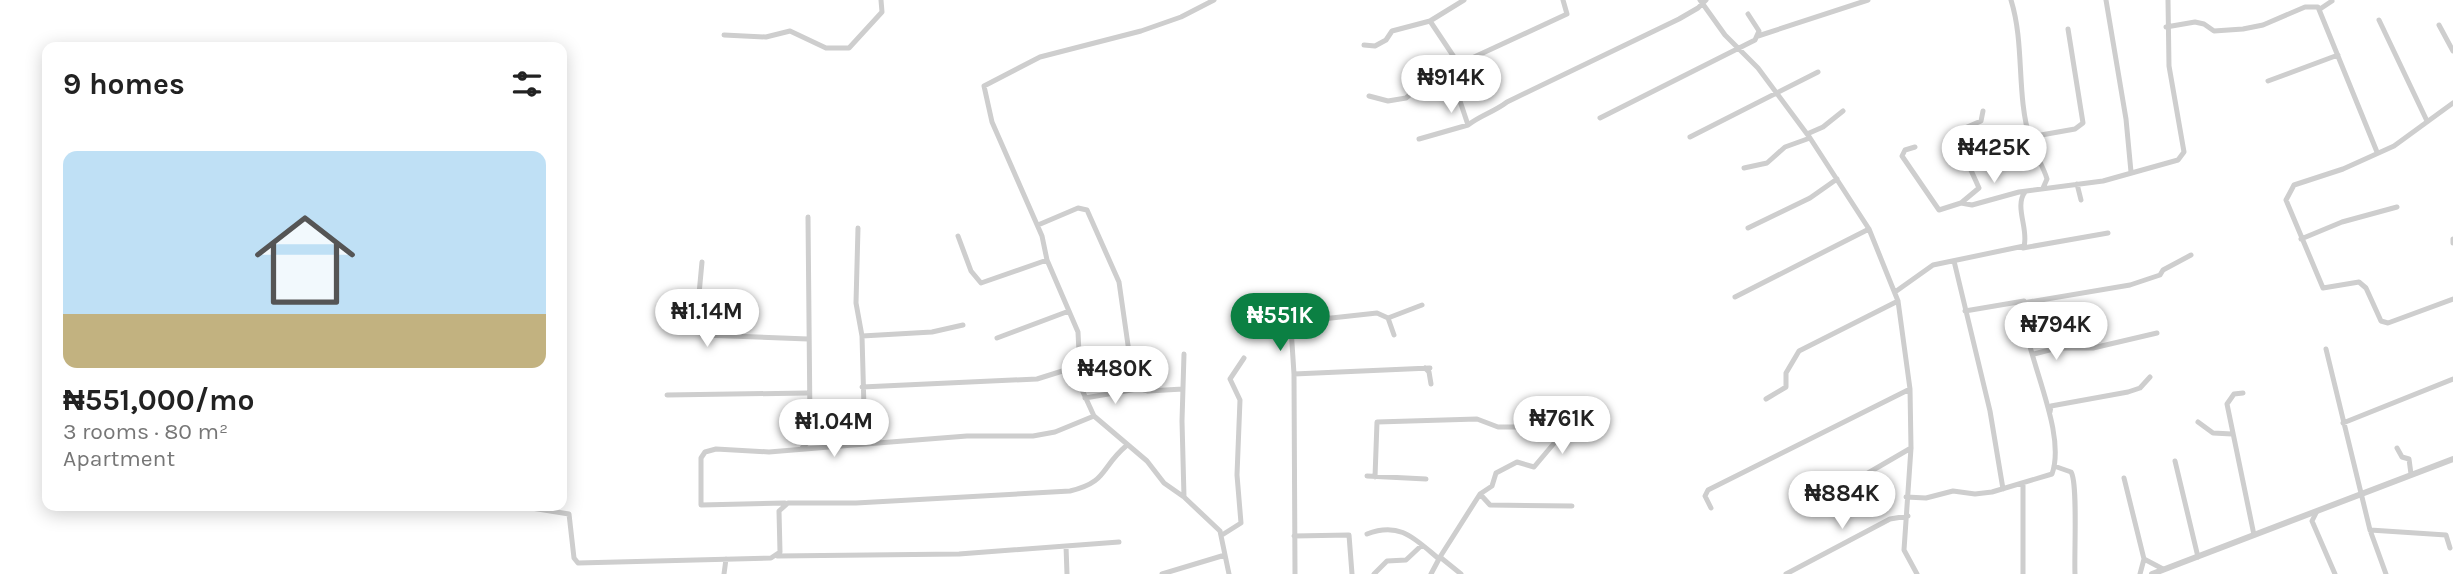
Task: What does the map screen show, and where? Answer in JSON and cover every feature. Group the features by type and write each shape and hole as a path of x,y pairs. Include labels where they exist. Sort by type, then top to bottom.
{"street":[{"path":"723,35 766,37 790,31 826,48 849,48 882,12 881,0"},
{"path":"862,387 1037,380 1072,368 1079,353 1079,340 1047,260 1038,225 995,131 984,86 1040,57 1141,31 1181,17 1214,0"},
{"path":"1364,45 1375,46 1386,40 1392,31 1430,21 1465,0"},
{"path":"1369,96 1388,101 1406,98 1431,77 1460,66 1567,14 1563,0"},
{"path":"1600,118 1758,36 1868,0"},
{"path":"2011,0 2018,23 2019,61 2030,138 2047,179 2043,188"},
{"path":"2106,0 2127,124 2131,172"},
{"path":"1961,203 1972,205 2028,190 2104,181 2178,160 2184,152 2169,66 2166,27 2168,0"},
{"path":"1419,139 1468,125 1482,114 1493,112 1507,102 1679,19 1698,8 1702,1 1738,48 1758,68 1837,178 1869,229 1895,292 1910,389 1911,448 1904,550 1914,573"},
{"path":"2320,9 2332,1"},
{"path":"2166,27 2195,22 2214,31 2243,29 2263,25 2305,7 2315,6 2320,9 2378,152"},
{"path":"1748,14 1759,31 1758,36"},
{"path":"2379,20 2427,121"},
{"path":"1430,21 1460,66"},
{"path":"2438,25 2453,51"},
{"path":"2030,138 2075,129 2083,123 2068,29"},
{"path":"2268,81 2338,55"},
{"path":"1690,137 1774,91 1818,72"},
{"path":"1444,73 1457,92 1468,125"},
{"path":"2453,103 2398,144 2343,169 2292,187 2286,201 2323,288 2350,282 2362,284 2384,323 2394,323 2453,299"},
{"path":"1744,168 1767,163 1785,147 1823,127 1843,111"},
{"path":"1915,147 1905,150 1902,156 1939,210 1961,203 1979,188 1965,158 1949,141 1958,131 1981,121 1983,111"},
{"path":"1748,228 1794,206 1837,178"},
{"path":"2077,184 2081,200"},
{"path":"2020,248 2026,238 2020,201 2028,190"},
{"path":"2301,239 2342,222 2397,207"},
{"path":"1038,225 1078,208 1087,210 1119,282 1128,331 1130,374 1134,387 1138,389"},
{"path":"802,448 808,442 808,217"},
{"path":"858,228 856,303 862,336 864,443"},
{"path":"1735,297 1869,229"},
{"path":"1895,292 1933,265 1985,253 2108,233"},
{"path":"958,236 971,271 981,283 1047,260"},
{"path":"1965,311 2130,285 2160,275 2175,262 2192,256"},
{"path":"1954,261 1990,411 2003,488"},
{"path":"702,262 699,294 702,335 808,339"},
{"path":"1766,399 1786,387 1786,373 1799,351 1898,301"},
{"path":"1906,497 1926,498 1953,491 1975,494 2047,477 2054,467 2050,415 2022,305 2025,301"},
{"path":"1295,574 1292,328 1295,322 1363,314 1377,313 1388,318 1422,305"},
{"path":"997,338 1069,311"},
{"path":"1388,318 1394,335"},
{"path":"862,336 932,331 963,325"},
{"path":"2034,354 2057,348 2093,348 2157,333"},
{"path":"2326,349 2370,530 2386,574"},
{"path":"1184,354 1184,497"},
{"path":"1222,534 1241,523 1237,475 1240,400 1230,379 1244,358"},
{"path":"1072,368 1094,416 1126,446 1147,461 1164,483 1184,497 1222,534 1229,574"},
{"path":"1294,374 1427,368 1431,384"},
{"path":"2050,415 2051,406 2128,392 2140,388 2150,377"},
{"path":"2343,423 2453,379"},
{"path":"1085,398 1138,389 1182,389"},
{"path":"1712,508 1705,496 1708,490 1910,389"},
{"path":"667,395 807,393"},
{"path":"2243,393 2234,394 2227,401 2254,535"},
{"path":"1094,416 1055,432 1033,436 977,435 769,452 716,449 705,452 701,458 701,505 856,503 1070,491 1088,487 1102,477 1106,466 1126,446"},
{"path":"1368,422 1477,419 1498,427 1529,427 1583,438"},
{"path":"1375,477 1377,422"},
{"path":"2198,422 2213,433 2232,434"},
{"path":"1431,574 1480,494 1492,486 1496,473 1517,462 1534,467 1560,435"},
{"path":"1868,473 1911,448"},
{"path":"2398,448 2402,457 2409,458 2411,474"},
{"path":"2152,574 2453,458"},
{"path":"2175,461 2197,557"},
{"path":"2054,467 2071,472 2076,481 2077,501 2072,511 2075,574"},
{"path":"1367,476 1426,479"},
{"path":"2124,478 2144,559 2140,574"},
{"path":"2023,483 2024,574"},
{"path":"1480,494 1490,505 1572,506"},
{"path":"777,556 781,545 779,511 788,503"},
{"path":"550,511 569,514 574,558 578,564 711,557 726,559 959,554 1119,542"},
{"path":"2312,521 2316,513"},
{"path":"1786,574 1890,519 1908,516"},
{"path":"2298,519 2312,521"},
{"path":"2312,521 2335,574"},
{"path":"1367,534 1383,528 1412,534 1422,545 1461,574"},
{"path":"2370,530 2446,535 2450,548"},
{"path":"1294,536 1349,535 1352,574"},
{"path":"1066,545 1067,574"},
{"path":"1374,574 1387,561 1406,560 1422,545"},
{"path":"1162,574 1225,555"},
{"path":"724,574 726,559"},
{"path":"2144,559 2163,569"},
{"path":"2140,574 2155,566"}]}
